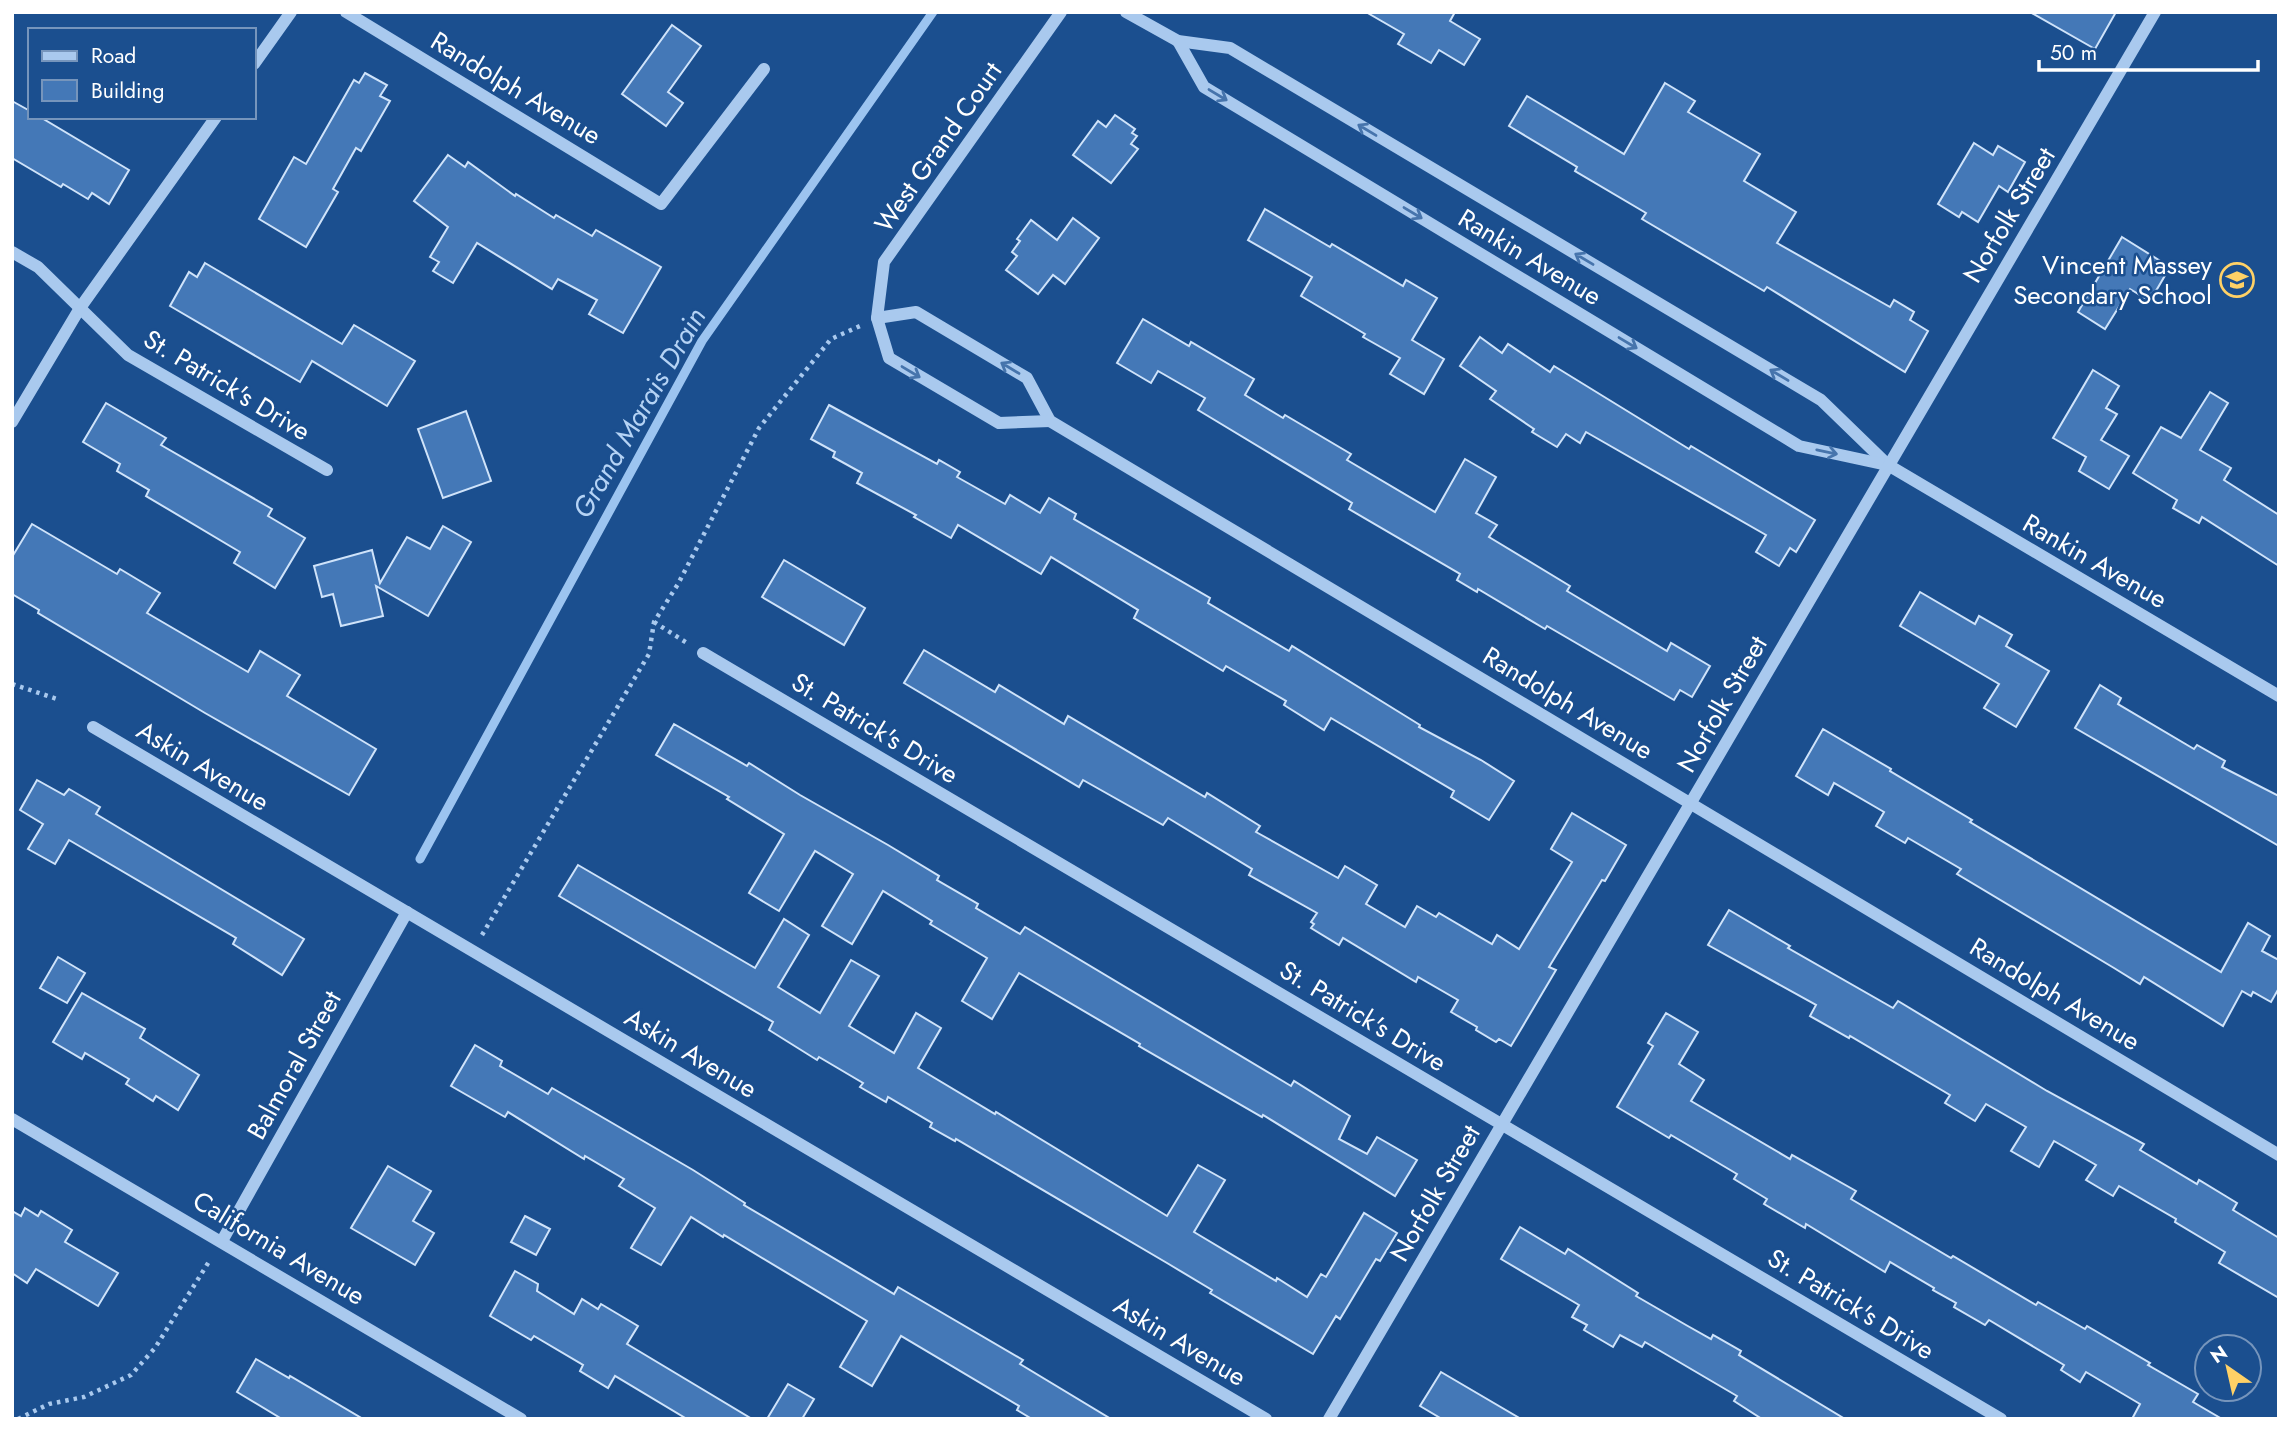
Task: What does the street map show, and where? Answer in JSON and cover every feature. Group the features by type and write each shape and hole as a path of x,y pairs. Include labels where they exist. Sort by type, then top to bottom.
{"street":[{"path":"256,61 291,12"},
{"name":"Randolph Avenue","path":"346,12 662,204 764,69"},
{"name":"West Grand Court","path":"877,318 884,262 1061,12"},
{"name":"Rankin Avenue","path":"1126,12 1178,41 1230,48 1810,393 1821,400 1888,465 2279,695"},
{"name":"Norfolk Street","path":"1329,1419 2155,12"},
{"name":"Rankin Avenue","path":"1178,41 1205,87 1799,446 1888,465"},
{"path":"12,422 80,308 215,119"},
{"name":"St. Patrick's Drive","path":"12,251 38,267 128,355 327,470"},
{"path":"916,312 1027,378 1050,421 999,423 889,358 877,318 916,312"},
{"name":"Randolph Avenue","path":"1050,421 2279,1155"},
{"name":"St. Patrick's Drive","path":"703,653 2001,1419"},
{"name":"Askin Avenue","path":"93,727 1266,1419"},
{"name":"Balmoral Street","path":"222,1241 407,912"},
{"name":"California Avenue","path":"12,1119 521,1419"}],"path":[{"path":"482,936 649,654 654,622 678,584 759,428 831,339 847,332"},
{"path":"654,622 703,653"},
{"path":"12,684 57,699"},
{"path":"18,1419 49,1404 84,1397 131,1375 155,1348 211,1260"}],"building":[{"path":"1366,12 1455,12 1450,21 1480,39 1464,65 1439,50 1431,63 1398,44 1404,34"},
{"path":"2030,12 2116,12 2095,49"},
{"path":"672,25 701,46 668,92 683,103 666,126 622,94"},
{"path":"365,73 387,85 380,96 390,101 361,151 356,148 333,189 338,192 306,247 259,219 294,157 306,164 354,80 359,83"},
{"path":"1665,83 1695,101 1688,112 1760,154 1744,181 1796,212 1777,243 1890,307 1894,300 1914,312 1910,320 1928,331 1905,372 1767,287 1764,291 1642,219 1646,213 1575,171 1577,167 1509,126 1527,96 1624,154"},
{"path":"12,101 28,110 28,119 43,119 129,170 109,204 92,193 88,199 63,184 61,187 12,158"},
{"path":"1115,115 1135,129 1132,133 1137,136 1131,144 1138,149 1111,183 1073,155 1098,121 1106,127"},
{"path":"1974,143 1993,155 1998,146 2025,162 2008,192 1999,186 1978,222 1962,212 1959,217 1938,204"},
{"path":"448,155 465,167 468,162 515,196 516,194 554,218 556,215 592,236 596,230 661,267 623,333 589,314 597,300 558,279 552,289 477,243 453,283 433,271 439,262 430,257 448,227 414,201"},
{"path":"1265,209 1403,286 1406,280 1437,298 1412,340 1444,359 1424,394 1390,374 1400,358 1301,296 1312,277 1248,240"},
{"path":"1073,218 1099,238 1065,284 1053,275 1038,294 1006,270 1017,256 1012,252 1020,241 1017,239 1031,220 1057,240"},
{"path":"2122,237 2170,267 2150,301 2130,289 2105,329 2078,312"},
{"path":"205,263 342,344 354,325 415,361 387,406 312,361 300,382 170,306 189,272 197,277"},
{"path":"1143,319 1189,346 1191,342 1254,379 1245,395 1351,454 1347,460 1435,512 1465,459 1496,477 1476,513 1497,525 1489,537 1570,586 1567,591 1667,651 1671,643 1710,666 1692,697 1680,690 1674,700 1547,626 1545,629 1478,589 1477,592 1457,580 1460,574 1349,509 1352,503 1198,410 1205,398 1158,371 1151,383 1117,363"},
{"path":"1480,337 1502,353 1508,344 1550,372 1554,366 1689,449 1691,446 1815,520 1796,552 1790,548 1779,566 1756,552 1766,535 1586,432 1580,443 1566,434 1557,447 1532,432 1534,429 1490,399 1496,391 1460,366"},
{"path":"2093,370 2119,386 2106,408 2117,414 2101,440 2129,456 2109,489 2079,471 2086,457 2053,438"},
{"path":"2210,392 2228,403 2200,450 2231,468 2224,480 2279,515 2279,566 2202,517 2199,523 2173,508 2177,500 2133,473 2161,427 2181,438"},
{"path":"106,403 166,438 161,445 272,509 268,516 305,538 275,588 234,563 240,552 146,496 149,490 117,471 120,464 83,442"},
{"path":"829,405 937,464 939,460 960,472 957,477 1005,504 1010,495 1040,513 1049,498 1076,514 1074,519 1210,598 1208,603 1289,651 1292,646 1420,725 1419,727 1514,781 1489,820 1451,797 1454,791 1331,718 1324,730 1284,705 1286,701 1226,666 1223,671 1134,618 1138,610 1051,557 1041,574 958,525 951,538 914,517 916,515 857,483 862,473 833,457 835,452 811,439"},
{"path":"466,411 491,481 443,498 418,429"},
{"path":"32,524 117,574 120,569 160,593 147,613 248,672 260,651 300,675 287,696 376,749 349,795 205,713 38,613 39,610 12,594 12,557"},
{"path":"443,526 471,542 428,616 376,586 383,616 341,626 333,594 322,597 314,566 372,550 380,583 407,537 430,549"},
{"path":"784,560 865,608 844,645 762,597"},
{"path":"1920,592 1975,624 1979,616 2012,635 2006,646 2049,671 2016,727 1984,708 1999,684 1900,626"},
{"path":"924,650 995,692 999,685 1064,724 1068,716 1205,797 1207,793 1260,826 1256,832 1338,878 1345,866 1377,885 1366,904 1405,927 1417,906 1436,917 1439,913 1492,944 1497,935 1519,949 1572,862 1551,849 1572,813 1626,845 1549,967 1556,970 1511,1046 1499,1039 1496,1042 1451,1012 1458,1000 1418,977 1416,982 1343,938 1339,945 1311,928 1314,924 1311,922 1317,913 1249,875 1252,869 1168,818 1163,825 1083,780 1079,787 904,683"},
{"path":"2100,685 2121,698 2118,704 2194,749 2197,745 2225,761 2222,767 2279,796 2279,846 2075,728"},
{"path":"674,724 747,766 749,763 888,845 939,876 937,880 978,904 976,908 1020,934 1025,927 1291,1086 1294,1081 1350,1116 1339,1139 1367,1154 1377,1137 1417,1160 1395,1196 1263,1115 1262,1117 1139,1046 1140,1044 1019,973 992,1019 962,1001 987,958 930,924 932,921 883,891 852,944 822,926 853,874 815,851 779,911 749,893 784,834 727,799 729,797 656,755"},
{"path":"1823,729 1972,820 1970,822 2221,972 2248,923 2270,936 2262,951 2279,960 2279,988 2271,1002 2253,992 2251,996 2242,991 2223,1026 2144,977 2140,984 1957,874 1961,869 1908,838 1905,843 1876,826 1884,812 1834,783 1828,795 1796,776"},
{"path":"37,780 64,795 69,789 100,807 96,814 304,939 282,975 233,944 236,938 69,840 55,864 28,849 43,824 20,810"},
{"path":"578,865 755,968 784,919 809,935 778,987 820,1013 851,960 879,976 849,1026 894,1053 916,1013 941,1028 918,1068 1167,1216 1198,1165 1225,1180 1194,1232 1307,1297 1321,1274 1326,1277 1364,1213 1397,1233 1380,1261 1376,1259 1340,1319 1336,1316 1313,1354 1210,1293 1212,1290 1167,1263 956,1139 955,1141 930,1127 932,1123 888,1097 886,1102 860,1087 863,1083 819,1057 817,1060 769,1030 773,1022 559,896"},
{"path":"1729,910 1790,946 1788,948 1893,1008 1898,1001 2047,1091 2144,1144 2140,1150 2197,1184 2199,1180 2237,1203 2233,1210 2279,1238 2279,1298 2219,1263 2225,1252 2175,1222 2176,1219 2119,1186 2113,1196 2086,1180 2096,1165 2054,1141 2039,1167 2011,1151 2026,1127 1986,1104 1975,1121 1945,1103 1950,1095 1850,1036 1849,1038 1810,1016 1816,1005 1708,945"},
{"path":"58,957 85,973 67,1003 40,988"},
{"path":"82,993 145,1029 140,1038 199,1075 178,1110 156,1096 153,1101 126,1084 129,1079 85,1053 82,1059 53,1042"},
{"path":"1666,1013 1698,1032 1679,1064 1704,1080 1691,1101 1790,1159 1792,1155 1856,1191 1851,1199 1951,1258 1953,1256 2036,1305 2038,1302 2085,1329 2087,1326 2150,1363 2148,1365 2193,1391 2193,1403 2222,1419 2132,1419 2140,1404 2086,1372 2080,1382 2061,1370 2064,1365 1989,1320 1985,1325 1954,1307 1956,1303 1890,1262 1885,1272 1806,1224 1805,1228 1764,1204 1767,1199 1734,1179 1737,1174 1617,1107 1653,1046 1648,1043"},
{"path":"475,1045 502,1061 500,1066 548,1094 552,1088 693,1170 745,1203 744,1205 894,1294 898,1287 1023,1360 1020,1364 1111,1419 1032,1419 1017,1410 1019,1406 901,1336 872,1386 840,1367 867,1321 691,1217 661,1265 631,1248 655,1208 619,1186 624,1179 585,1156 584,1159 508,1112 505,1117 451,1086"},
{"path":"388,1166 431,1191 413,1221 434,1233 415,1265 351,1228"},
{"path":"25,1208 38,1216 41,1211 72,1230 65,1242 118,1273 98,1306 36,1269 27,1283 12,1273 12,1211 21,1216"},
{"path":"525,1216 550,1229 536,1255 511,1242"},
{"path":"1520,1227 1565,1254 1568,1249 1638,1293 1636,1296 1711,1339 1713,1335 1741,1351 1739,1355 1845,1419 1762,1419 1734,1401 1737,1396 1645,1342 1642,1347 1620,1335 1613,1347 1584,1330 1587,1325 1572,1317 1579,1305 1501,1259"},
{"path":"515,1271 538,1284 537,1291 574,1314 582,1299 598,1309 601,1304 638,1326 627,1344 752,1419 687,1419 615,1376 608,1388 580,1371 583,1365 534,1336 531,1340 490,1316"},
{"path":"256,1359 363,1419 282,1419 237,1392"},
{"path":"1441,1372 1521,1419 1442,1419 1420,1406"},
{"path":"788,1384 814,1399 802,1419 767,1419"}],"waterway":[{"name":"Grand Marais Drain","path":"420,859 702,341 933,12"}],"place":[{"name":"Vincent Massey Secondary School","path":"2237,280"}]}
